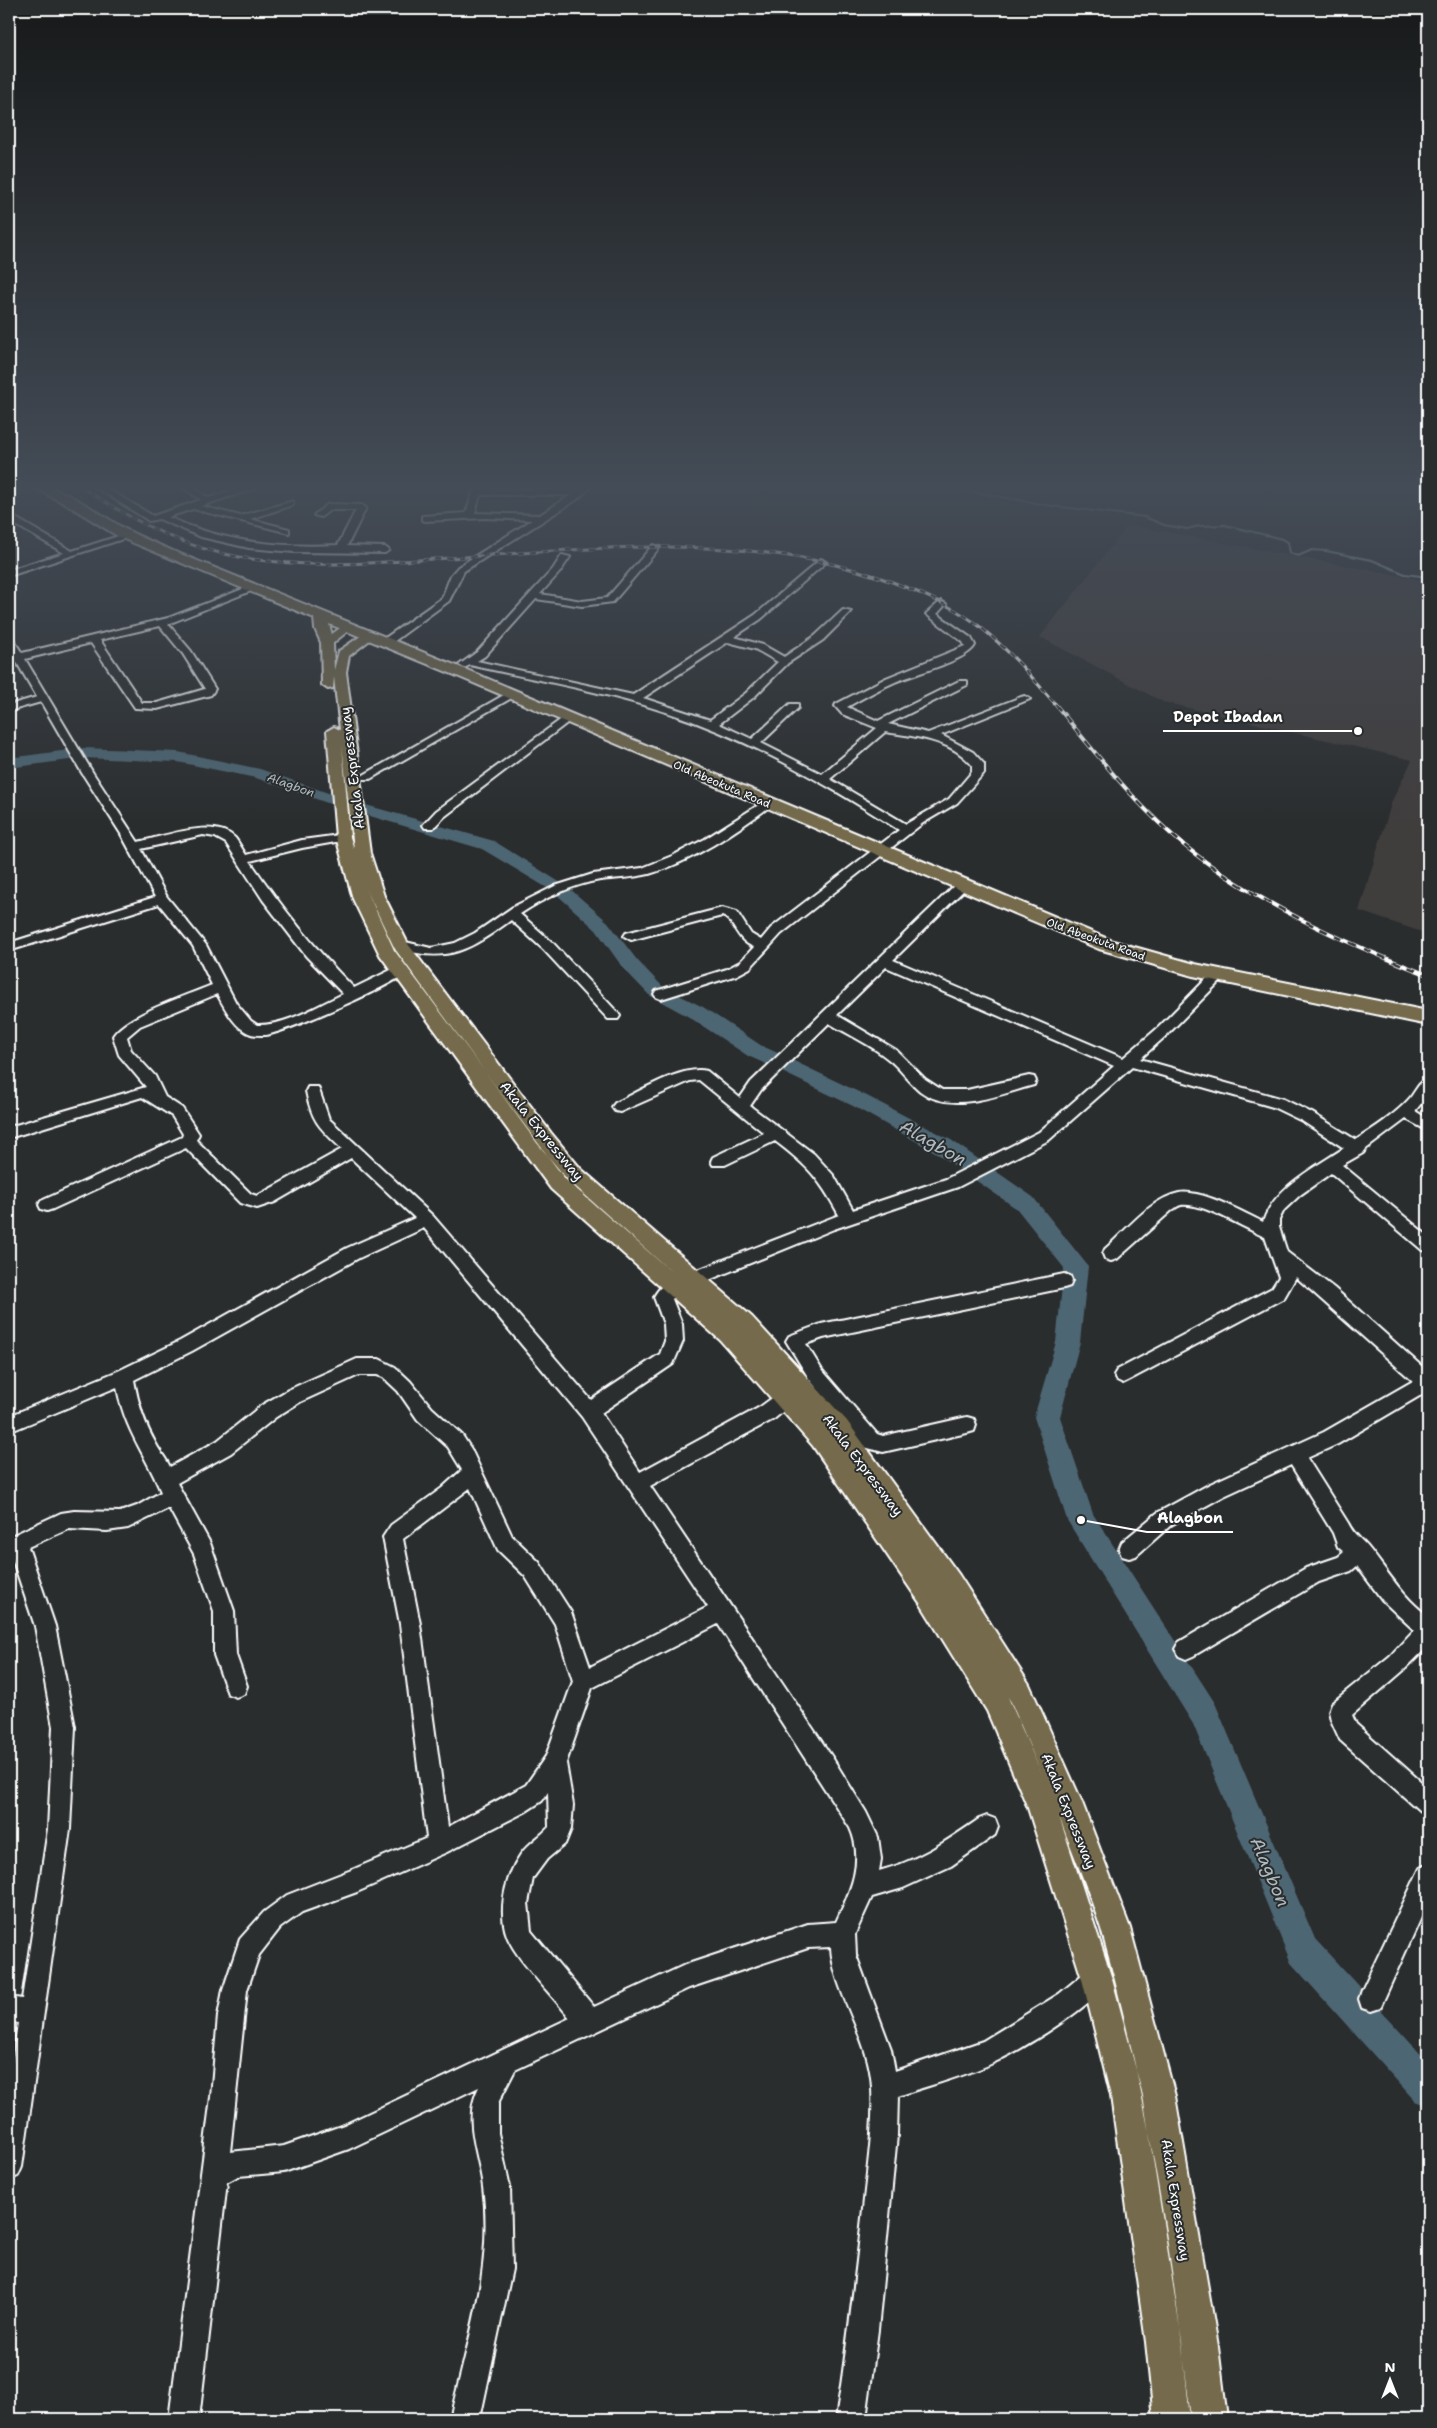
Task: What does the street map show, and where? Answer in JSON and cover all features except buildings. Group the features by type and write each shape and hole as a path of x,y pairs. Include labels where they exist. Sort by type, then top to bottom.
{"highway":[{"name":"Old Abeokuta Road","path":"278,599 385,643 462,666 511,694 961,886 1106,945 1217,976 1428,1018"},
{"path":"322,616 322,629 327,642"}],"main road":[{"path":"327,642 347,627"},
{"name":"Akala Expressway","path":"347,812 340,662 347,649 369,636"},
{"name":"Akala Expressway","path":"327,642 327,673 361,900 394,948 574,1174 684,1283 821,1440 1020,1693 1067,1800 1115,1928 1159,2096 1200,2346 1209,2419"},
{"name":"Akala Expressway","path":"394,948 400,971 516,1130 558,1184 684,1283 744,1323 839,1428 939,1588 1000,1711 1042,1807 1098,1979 1127,2096 1164,2342 1172,2419"}],"street":[{"path":"20,657 162,622 223,599"},
{"path":"385,643 446,599"},
{"path":"462,666 481,654 531,599"},
{"path":"556,599 581,603 605,602 611,599"},
{"path":"635,698 758,617 778,599"},
{"path":"941,604 931,614 968,640 970,646 949,658 890,680 840,706 846,712 882,726 917,735 933,735 1025,699"},
{"path":"712,724 750,695 784,661 819,638 846,612"},
{"path":"94,639 139,706 157,706 207,693 210,689 162,622"},
{"path":"726,638 758,647 784,661"},
{"path":"9,640 45,698 82,765 134,847 162,899 198,944 220,987 246,1024 259,1030 268,1030 318,1012 400,971"},
{"path":"462,666 635,698 712,724 824,778 907,830"},
{"path":"824,778 882,726 963,683"},
{"path":"366,777 413,752 511,694"},
{"path":"9,708 45,698"},
{"path":"754,744 794,706"},
{"path":"429,825 440,814 567,718"},
{"path":"661,994 740,968 764,946 776,931 919,820 954,801 966,784 978,773 978,764 974,758 933,735"},
{"path":"394,948 434,953 450,950 476,938 526,904 581,881 645,871 662,865 747,818 768,803"},
{"path":"243,860 302,844 347,812"},
{"path":"134,847 186,833 211,832 230,840 311,953 353,996"},
{"path":"742,1106 756,1086 961,886"},
{"path":"9,946 162,899"},
{"path":"631,936 714,913 725,912 733,915 749,939 764,946"},
{"path":"512,914 548,946 613,1016"},
{"path":"883,961 1127,1063 1278,1103 1307,1117 1358,1149"},
{"path":"589,1411 667,1359 674,1341 673,1324 663,1297 684,1283 849,1218 952,1183 1044,1136 1127,1063 1204,991 1217,976"},
{"path":"159,1100 150,1080 124,1052 120,1036 134,1023 220,987"},
{"path":"827,1016 899,1060 922,1085 940,1095 948,1096 981,1092 1029,1081"},
{"path":"620,1107 695,1074 702,1075 815,1165 828,1180 849,1218"},
{"path":"1123,1375 1278,1293 1288,1278 1283,1257 1270,1232 1271,1217 1278,1206 1299,1186 1358,1149 1406,1112 1422,1097 1428,1084"},
{"path":"313,1091 317,1109 323,1122 427,1220 589,1411 858,1820 866,1838 869,1858 864,1887 843,1934 844,1955 850,1976 878,2049 885,2087 884,2135 864,2330 851,2419"},
{"path":"9,1133 145,1092 177,1112 191,1134 188,1141 47,1205"},
{"path":"1406,1112 1428,1126"},
{"path":"719,1161 775,1134"},
{"path":"188,1141 246,1199 257,1202 270,1198 353,1150"},
{"path":"1332,1165 1428,1245"},
{"path":"1111,1254 1156,1212 1178,1199 1195,1200 1270,1232"},
{"path":"9,1424 124,1376 186,1346 353,1253 427,1220"},
{"path":"1129,1549 1164,1519 1217,1490 1331,1438 1428,1383 1328,1293 1283,1257"},
{"path":"769,1350 821,1331 1064,1280"},
{"path":"795,1341 816,1375 871,1441 883,1444 967,1426"},
{"path":"9,2167 20,2011 59,1829 64,1727 45,1626 13,1545 56,1524 72,1520 92,1523 114,1522 138,1515 169,1488 269,1411 294,1396 357,1366 368,1365 389,1372 404,1386 426,1414 455,1441 464,1455 471,1474 505,1543 532,1569 564,1619 584,1681 555,1763 534,1793 517,1804 440,1844 357,1880 295,1903 272,1920 249,1948 234,1999 215,2174 184,2419"},
{"path":"124,1376 130,1410 150,1452 158,1461 169,1488 203,1550 224,1611 225,1655 236,1686"},
{"path":"637,1483 767,1413 785,1399"},
{"path":"1295,1455 1341,1530 1345,1540 1359,1552 1372,1572 1417,1621 1428,1630 1398,1663 1353,1698 1340,1711 1348,1732 1428,1803"},
{"path":"440,1844 410,1624 393,1537 398,1531 449,1494 471,1474"},
{"path":"1186,1649 1313,1575 1344,1564 1359,1552"},
{"path":"584,1681 722,1611"},
{"path":"555,1763 562,1816 560,1830 530,1858 522,1873 515,1902 515,1922 520,1937 590,2022"},
{"path":"864,1887 903,1876 943,1858 988,1827"},
{"path":"1371,2000 1428,1876"},
{"path":"215,2174 236,2163 284,2159 349,2136 506,2060 685,1977 808,1936 843,1934"},
{"path":"885,2087 990,2051 1068,2003 1098,1979"},
{"path":"465,2419 498,2269 500,2232 497,2187 485,2133 485,2102 506,2060"}],"shaded area":[{"path":"1070,599 1428,599 1428,934 1359,911 1392,801 1412,760 1163,702 1040,637"}],"waterway":[{"name":"Alagbon","path":"9,763 84,753 178,757 260,774 342,803 488,845 556,887"},
{"name":"Alagbon","path":"563,892 602,926 630,964 656,991 696,1012 755,1051 773,1059"},
{"name":"Alagbon","path":"787,1066 860,1101 943,1146 1025,1203 1076,1266 1068,1342 1047,1417 1081,1520 1204,1714 1303,1951 1428,2088"}],"railway":[{"path":"933,599 971,620 990,635 1029,674 1056,705"},
{"path":"1055,704 1149,813 1185,846 1212,866 1240,885 1301,920 1428,975"}],"place":[{"name":"Depot Ibadan","path":"1358,731"},
{"name":"Alagbon","path":"1081,1520"}]}
